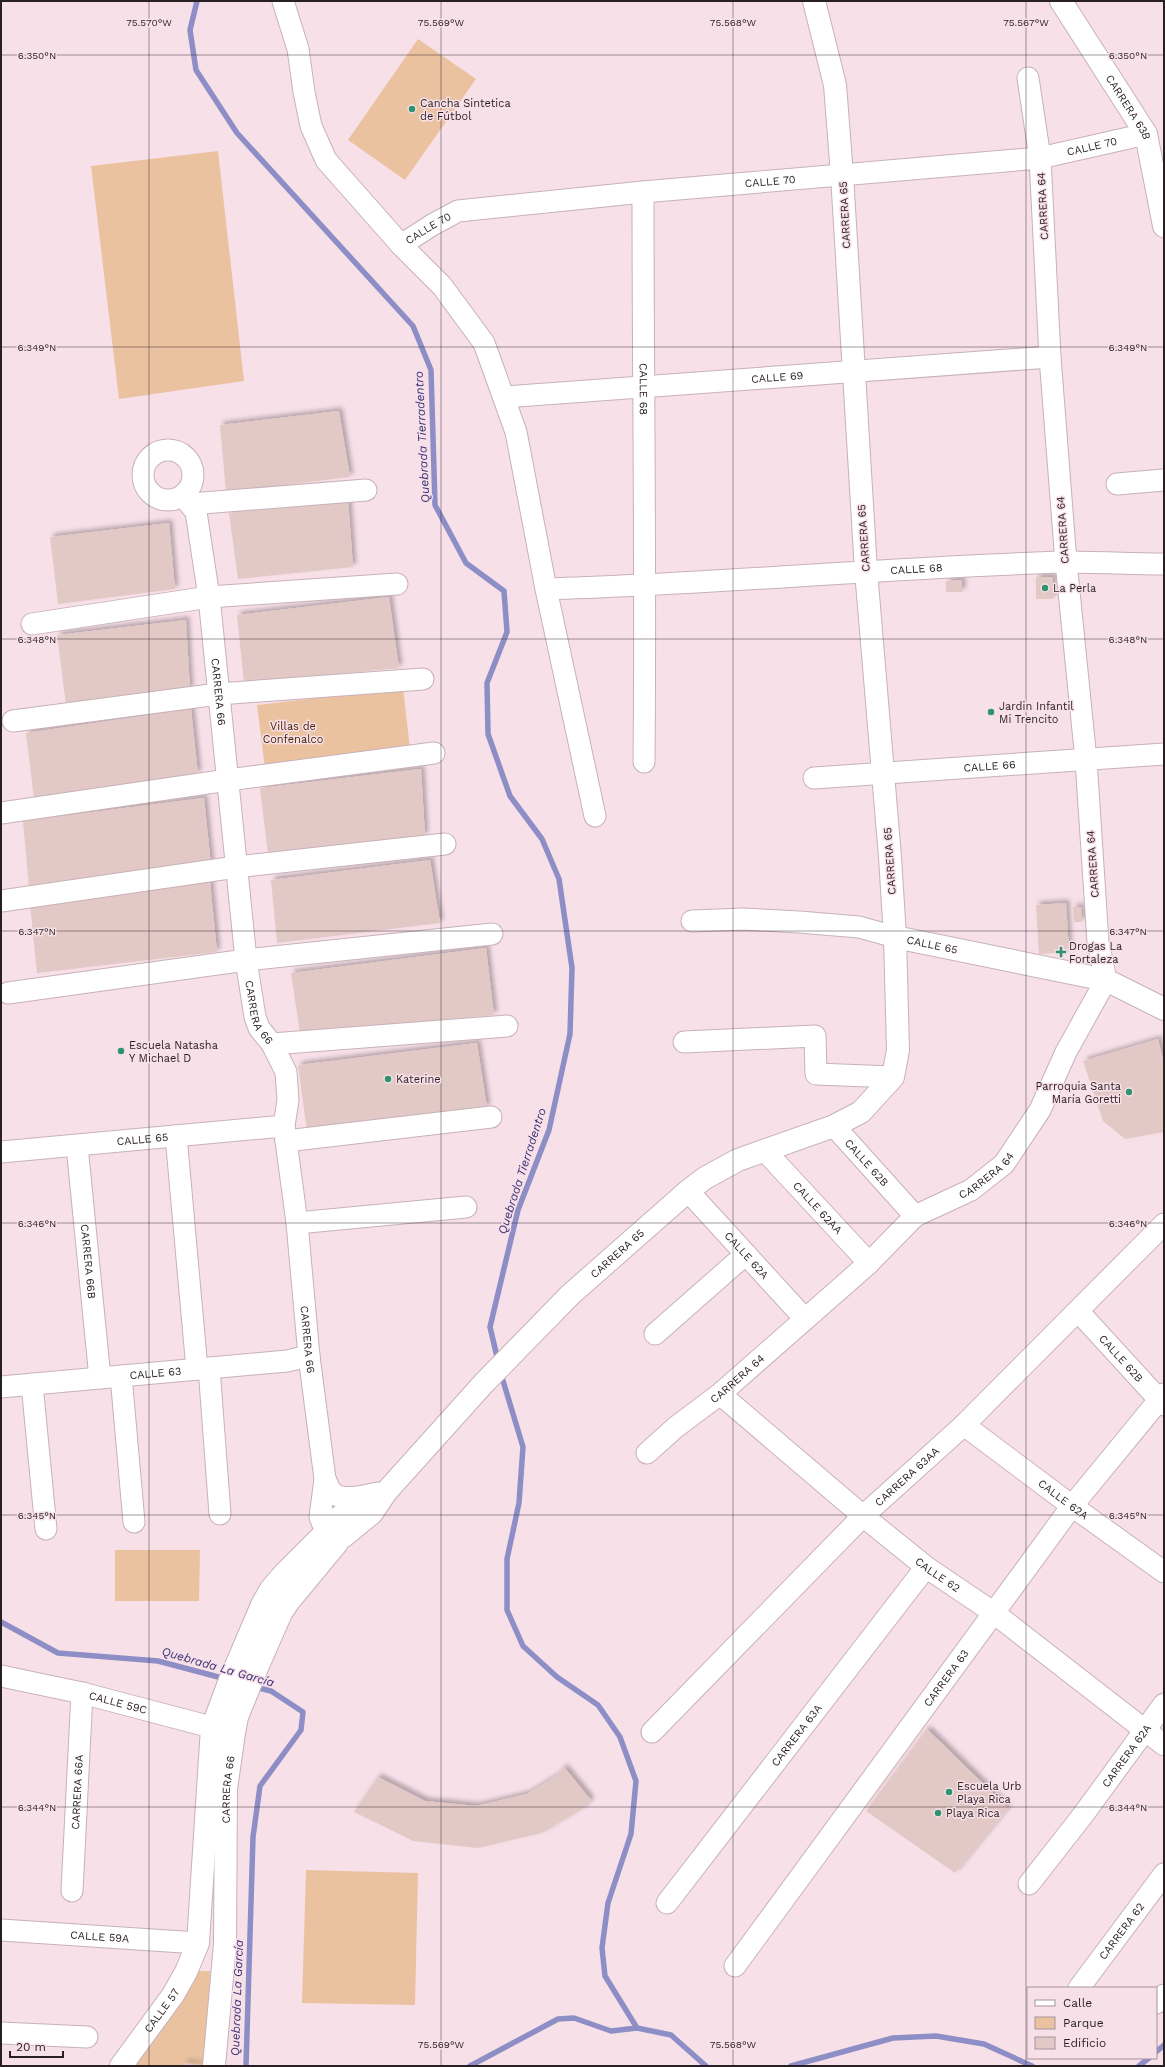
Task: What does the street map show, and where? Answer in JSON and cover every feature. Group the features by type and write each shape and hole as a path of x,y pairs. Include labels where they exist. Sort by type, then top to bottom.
{"main road":[{"name":"CARRERA 65","path":"332,1533 372,1513 386,1492 482,1385 570,1295 688,1191 705,1178 738,1160 766,1152 834,1126 861,1112 893,1077 898,1050 895,937 866,572 842,175 835,85 814,1"},
{"name":"CARRERA 63B","path":"1061,1 1146,134 1163,221"},
{"name":"CALLE 65","path":"895,937 1106,980 1164,1009"},
{"name":"CARRERA 66","path":"214,2066 225,1944 226,1789 230,1719 262,1605 271,1589 308,1548 332,1533"},
{"name":"CARRERA 66","path":"186,1972 198,1943 212,1728 230,1719"},
{"name":"CALLE 57","path":"121,2066 173,1995 186,1972"}],"street":[{"path":"283,1 298,49 304,92 311,126 326,160 401,245 442,286 484,343 516,432 546,589 595,816"},
{"name":"CARRERA 64","path":"647,1453 676,1427 720,1394 869,1263 915,1216 971,1190 1004,1164 1040,1110 1066,1052 1106,980 1098,942 1086,760 1066,562 1050,357 1040,158 1028,78"},
{"name":"CALLE 70","path":"401,245 432,225 458,211 643,192 1040,158 1146,134"},
{"name":"CALLE 68","path":"643,192 643,387 646,586 644,762"},
{"name":"CALLE 69","path":"504,398 1050,357"},
{"path":"1117,484 1164,480"},
{"name":"CARRERA 66","path":"332,1533 320,1516 324,1479 309,1356 297,1222 285,1134 288,1100 286,1072 272,1044 259,1028 255,1017 246,960 209,597 196,512 187,500 366,490"},
{"name":"CALLE 68","path":"546,589 646,586 866,572 1066,562 1164,564"},
{"path":"32,624 209,597 397,584"},
{"path":"13,721 218,694 423,679"},
{"path":"1,813 228,780 434,753"},
{"name":"CALLE 66","path":"814,778 1164,754"},
{"path":"1,901 236,867 446,844"},
{"name":"CALLE 65","path":"692,921 743,919 799,922 859,927 895,937"},
{"path":"8,993 246,960 492,934"},
{"path":"272,1044 507,1026"},
{"path":"684,1042 815,1036 816,1074 893,1077"},
{"name":"CALLE 65","path":"1,1152 176,1136 285,1134 491,1117"},
{"name":"CALLE 62B","path":"834,1126 915,1216"},
{"path":"176,1136 220,1514"},
{"name":"CARRERA 66B","path":"77,1146 100,1378"},
{"name":"CALLE 62AA","path":"766,1152 869,1263"},
{"name":"CALLE 62A","path":"688,1191 805,1319"},
{"path":"297,1222 466,1207"},
{"name":"CARRERA 63AA","path":"652,1732 863,1516 964,1425 1164,1224"},
{"path":"655,1334 746,1254"},
{"name":"CALLE 62B","path":"1078,1311 1162,1400"},
{"name":"CALLE 63","path":"1,1384 32,1384 287,1361 309,1356"},
{"path":"121,1376 134,1522"},
{"path":"32,1384 46,1529"},
{"name":"CALLE 62","path":"720,1394 863,1516 926,1567 994,1614 1164,1745"},
{"name":"CARRERA 63","path":"735,1966 1072,1506 1162,1400"},
{"name":"CALLE 62A","path":"964,1425 1072,1506 1164,1572"},
{"path":"324,1479 333,1493 339,1497 345,1498 386,1492"},
{"name":"CARRERA 63A","path":"668,1902 926,1567"},
{"name":"CALLE 59C","path":"1,1676 82,1693 212,1728"},
{"name":"CARRERA 66A","path":"72,1891 82,1693"},
{"name":"CARRERA 62A","path":"1029,1884 1164,1704"},
{"name":"CARRERA 62","path":"1080,1987 1164,1874"},
{"name":"CALLE 59A","path":"1,1930 198,1943"},
{"path":"1,2033 87,2037"}],"green space":[{"name":"Cancha Sintetica de Fútbol","path":"418,39 476,79 405,180 348,140"},
{"path":"218,151 244,381 119,399 91,166"},
{"name":"Villas de Confenalco","path":"403,688 410,749 265,768 257,705"},
{"path":"115,1550 200,1550 199,1601 115,1601"},
{"path":"306,1870 418,1873 415,2005 302,2003"},
{"path":"198,1971 210,1971 208,2066 131,2066 178,2006"}],"building":[{"path":"339,411 350,477 226,492 220,425"},
{"path":"348,499 353,567 238,579 229,513"},
{"path":"169,523 175,589 58,604 50,537"},
{"name":"La Perla","path":"1036,577 1053,577 1053,599 1036,599"},
{"path":"962,580 962,592 946,592 946,581"},
{"path":"389,597 399,668 244,683 237,615"},
{"path":"186,620 190,690 66,705 57,635"},
{"path":"191,709 198,774 34,799 26,733"},
{"path":"421,769 425,836 268,854 260,788"},
{"path":"204,798 211,866 29,888 23,821"},
{"path":"430,860 440,923 277,943 271,880"},
{"path":"210,882 217,952 37,973 30,904"},
{"path":"1066,903 1069,952 1039,954 1036,905"},
{"path":"1073,907 1081,907 1082,922 1074,922"},
{"path":"486,948 494,1015 300,1033 291,973"},
{"name":"Parroquia Santa María Goretti","path":"1158,1039 1164,1064 1164,1132 1125,1139 1103,1121 1083,1061"},
{"path":"477,1043 487,1108 307,1131 298,1065"},
{"path":"927,1729 1008,1808 955,1873 866,1811"},
{"path":"564,1767 591,1800 584,1808 542,1833 478,1848 413,1841 354,1812 378,1777 425,1801 476,1806 527,1794 556,1776"},
{"path":"184,2063 202,2065 202,2066 184,2066"}],"waterway":[{"name":"Quebrada Tierradentro","path":"197,1 190,30 196,70 237,133 413,326 431,370 435,505 466,563 504,591 507,632 487,683 488,734 510,796 542,839 559,879 572,968 570,1034 549,1130 518,1210 490,1327 498,1361"},
{"name":"Quebrada Tierradentro","path":"501,1374 523,1447 519,1503 507,1559 507,1610 523,1646 557,1677 598,1705 620,1737 636,1781 631,1834 608,1903 602,1948 605,1976 637,2028"},
{"name":"Quebrada La García","path":"1,1622 58,1653 158,1661 226,1679"},
{"name":"Quebrada La García","path":"246,2066 253,1837 260,1786 301,1730 303,1712 271,1691 254,1687"},
{"name":"Quebrada La García","path":"470,2066 558,2019 574,2018 611,2031 637,2028 671,2035 706,2066"},
{"name":"Quebrada La García","path":"791,2066 893,2038 936,2036 984,2044 1032,2066"},
{"name":"Quebrada La García","path":"1157,2051 1164,2045"},
{"name":"Quebrada La García","path":"1139,2066 1148,2059"}],"place":[{"name":"Cancha Sintetica de Fútbol","path":"412,109"},
{"name":"La Perla","path":"1045,588"},
{"name":"Jardin Infantil Mi Trencito","path":"991,712"},
{"name":"Drogas La Fortaleza","path":"1061,952"},
{"name":"Escuela Natasha Y Michael D","path":"121,1051"},
{"name":"Katerine","path":"388,1079"},
{"name":"Parroquia Santa María Goretti","path":"1129,1092"},
{"name":"Escuela Urb Playa Rica","path":"949,1792"},
{"name":"Playa Rica","path":"938,1813"}]}
